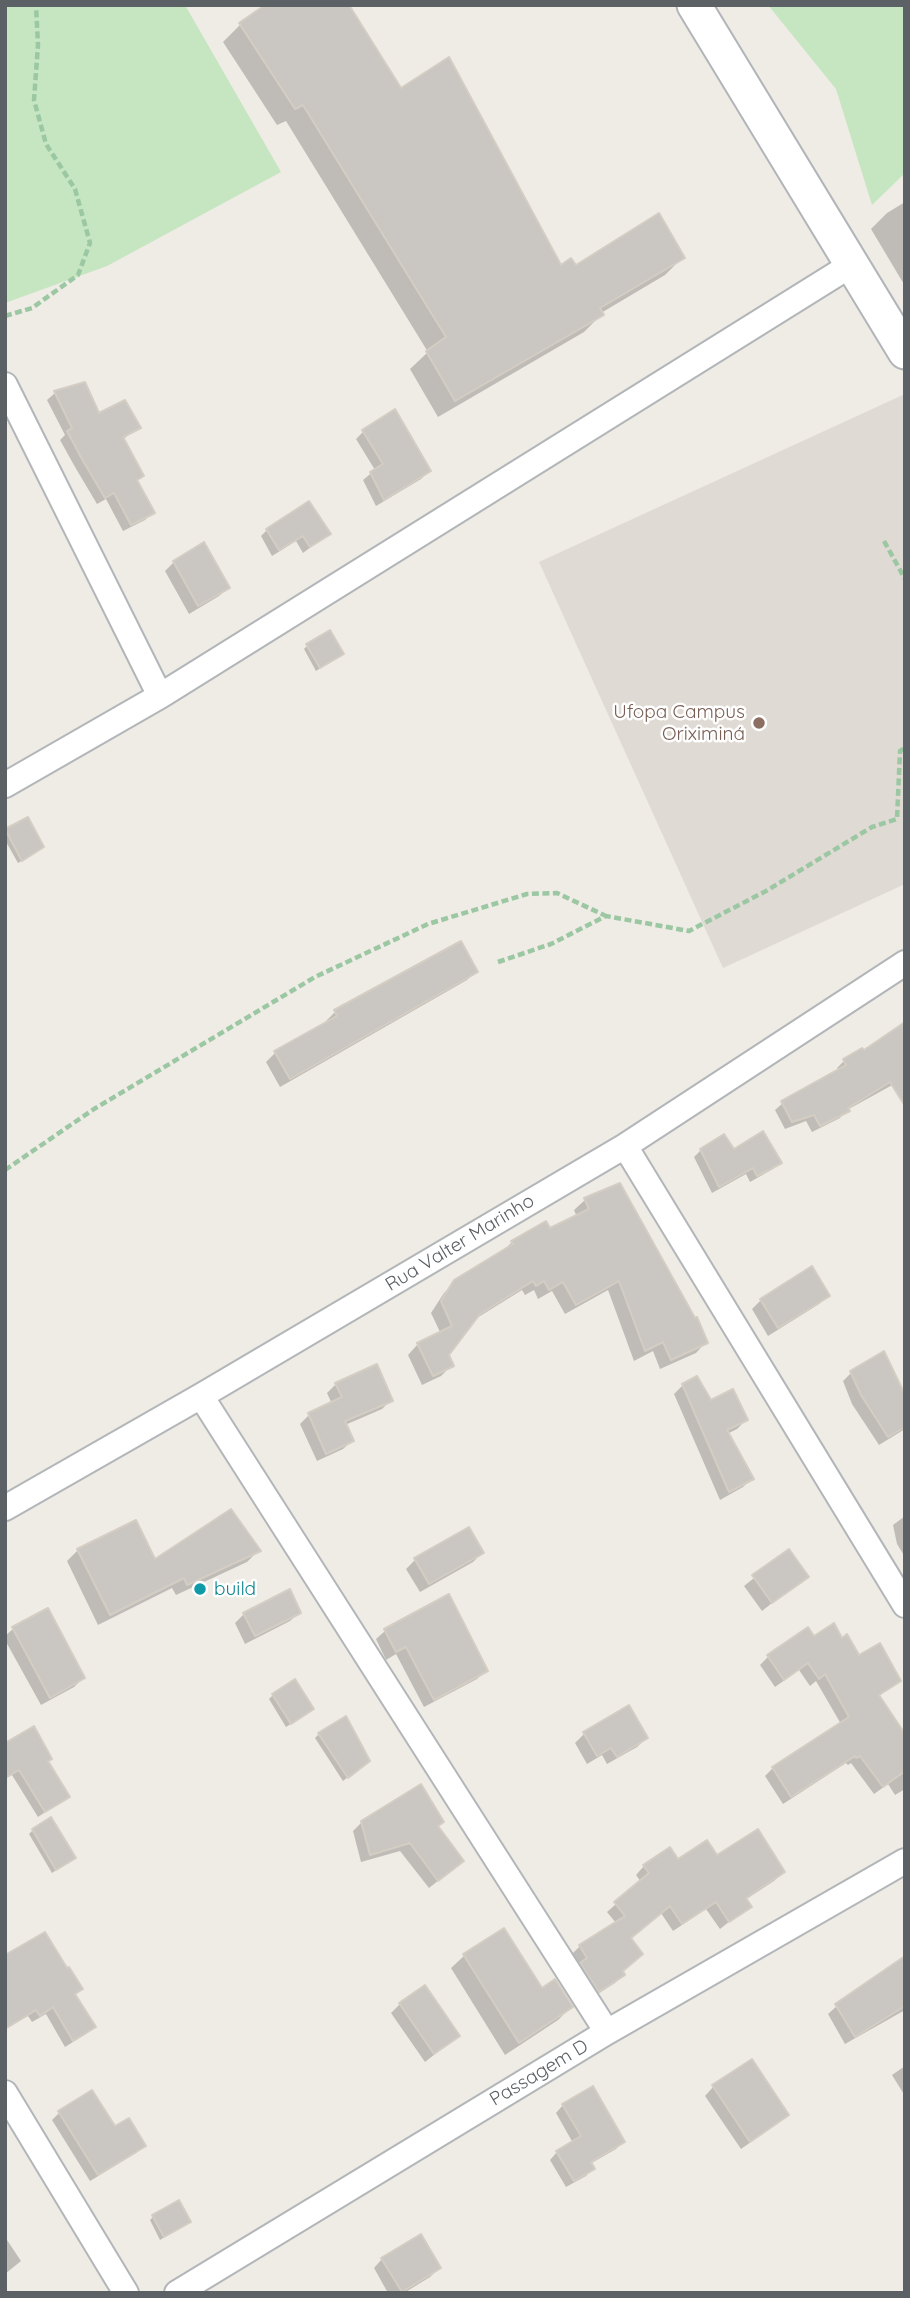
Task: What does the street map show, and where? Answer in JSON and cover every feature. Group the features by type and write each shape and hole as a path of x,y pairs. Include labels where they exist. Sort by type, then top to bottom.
{"main road":[{"path":"694,5 905,352"}],"street":[{"path":"5,785 160,696 851,265"},
{"path":"5,385 160,696"},
{"name":"Rua Valter Marinho","path":"5,1508 201,1396 625,1146 905,962"},
{"path":"625,1146 905,1605"},
{"path":"201,1396 607,2032"},
{"name":"Passagem D","path":"177,2293 607,2032 905,1861"},
{"path":"5,2093 126,2293"}],"path":[{"path":"5,316 32,308 78,275 90,243 75,189 46,144 34,100 38,45 36,5"},
{"path":"884,541 905,579"},
{"path":"5,1170 94,1109 315,977 428,924 490,903 537,893 558,893 606,915 689,931 766,891 872,827 897,819 900,751 905,748"},
{"path":"498,961 551,944 606,915"}],"shaded area":[{"name":"Ufopa Campus Oriximiná","path":"905,394 905,884 723,968 539,562"}],"green space":[{"path":"5,5 185,5 281,172 107,266 5,303"},
{"path":"768,5 905,5 905,173 872,205 836,89"}],"building":[{"path":"265,5 349,5 401,88 449,57 561,265 571,258 576,265 659,213 685,258 600,308 604,315 455,401 426,351 446,337 303,105 295,109 239,23"},
{"path":"85,382 99,413 125,400 141,428 123,437 144,476 137,480 155,513 131,525 114,493 105,498 82,459 67,431 72,428 54,391"},
{"path":"395,409 431,471 384,500 370,472 383,464 362,430"},
{"path":"309,501 331,534 310,547 303,536 279,550 266,529"},
{"path":"204,542 230,588 198,606 173,561"},
{"path":"330,630 344,654 320,668 306,644"},
{"path":"28,817 44,847 22,861 5,829"},
{"path":"461,941 478,972 290,1079 274,1051 337,1016 334,1010"},
{"path":"905,1022 905,1106 890,1082 848,1108 850,1111 820,1126 814,1115 792,1122 781,1101 846,1065 843,1059 862,1048 864,1050"},
{"path":"763,1131 782,1163 757,1176 753,1168 719,1187 700,1149 724,1134 734,1149"},
{"path":"620,1183 695,1318 697,1317 708,1343 671,1360 663,1342 645,1351 619,1281 576,1305 563,1282 549,1290 544,1281 536,1286 533,1281 480,1314 449,1355 454,1366 433,1376 417,1343 452,1326 441,1301 454,1280 546,1221 550,1228 589,1209 584,1198"},
{"path":"812,1266 830,1296 778,1328 760,1299"},
{"path":"884,1351 905,1395 905,1427 888,1437 861,1395 850,1371"},
{"path":"377,1364 393,1401 345,1421 354,1441 326,1454 308,1413 342,1397 335,1383"},
{"path":"697,1376 711,1400 733,1389 748,1420 727,1430 754,1479 729,1492 682,1384"},
{"path":"231,1509 261,1551 187,1585 184,1578 110,1615 77,1549 136,1520 155,1559"},
{"path":"469,1527 484,1553 429,1584 414,1558"},
{"path":"789,1549 809,1577 772,1603 752,1575"},
{"path":"290,1589 301,1613 255,1636 243,1613"},
{"path":"449,1594 488,1671 434,1700 406,1647 396,1652 384,1629"},
{"path":"48,1608 85,1678 50,1698 12,1627"},
{"path":"834,1623 842,1638 847,1634 859,1655 880,1643 901,1681 879,1695 905,1734 905,1771 883,1787 860,1756 855,1756 791,1797 772,1767 849,1717 825,1674 819,1679 808,1663 784,1680 767,1655 808,1627 814,1636"},
{"path":"295,1679 314,1709 291,1724 272,1694"},
{"path":"629,1705 648,1738 617,1757 611,1748 597,1756 583,1732"},
{"path":"346,1716 370,1761 348,1778 318,1733"},
{"path":"34,1726 52,1759 48,1761 70,1797 45,1812 19,1770 5,1778 5,1743"},
{"path":"421,1784 444,1822 438,1826 464,1861 438,1881 410,1843 370,1855 361,1821"},
{"path":"51,1817 76,1858 56,1870 32,1829"},
{"path":"758,1829 785,1872 746,1898 752,1907 729,1922 716,1902 682,1924 670,1906 631,1938 643,1954 623,1971 625,1975 599,1992 580,1963 587,1958 579,1945 625,1916 614,1902 649,1873 643,1865 670,1847 678,1859 707,1840 717,1855"},
{"path":"504,1928 542,1988 555,1979 573,2007 519,2043 463,1954"},
{"path":"45,1932 83,1989 75,1994 96,2027 73,2041 53,2007 40,2016 36,2010 5,2029 5,1955"},
{"path":"905,1956 905,2006 855,2037 835,2004"},
{"path":"425,1985 460,2036 434,2054 399,2003"},
{"path":"752,2059 789,2115 750,2142 712,2085"},
{"path":"593,2086 625,2142 591,2162 595,2169 574,2181 556,2151 581,2136 562,2104"},
{"path":"92,2090 115,2126 129,2118 146,2146 98,2175 58,2111"},
{"path":"179,2200 191,2222 164,2237 152,2215"},
{"path":"421,2234 441,2268 402,2292 381,2258"}],"place":[{"name":"Ufopa Campus Oriximiná","path":"759,723"},
{"name":"build","path":"200,1589"}]}
